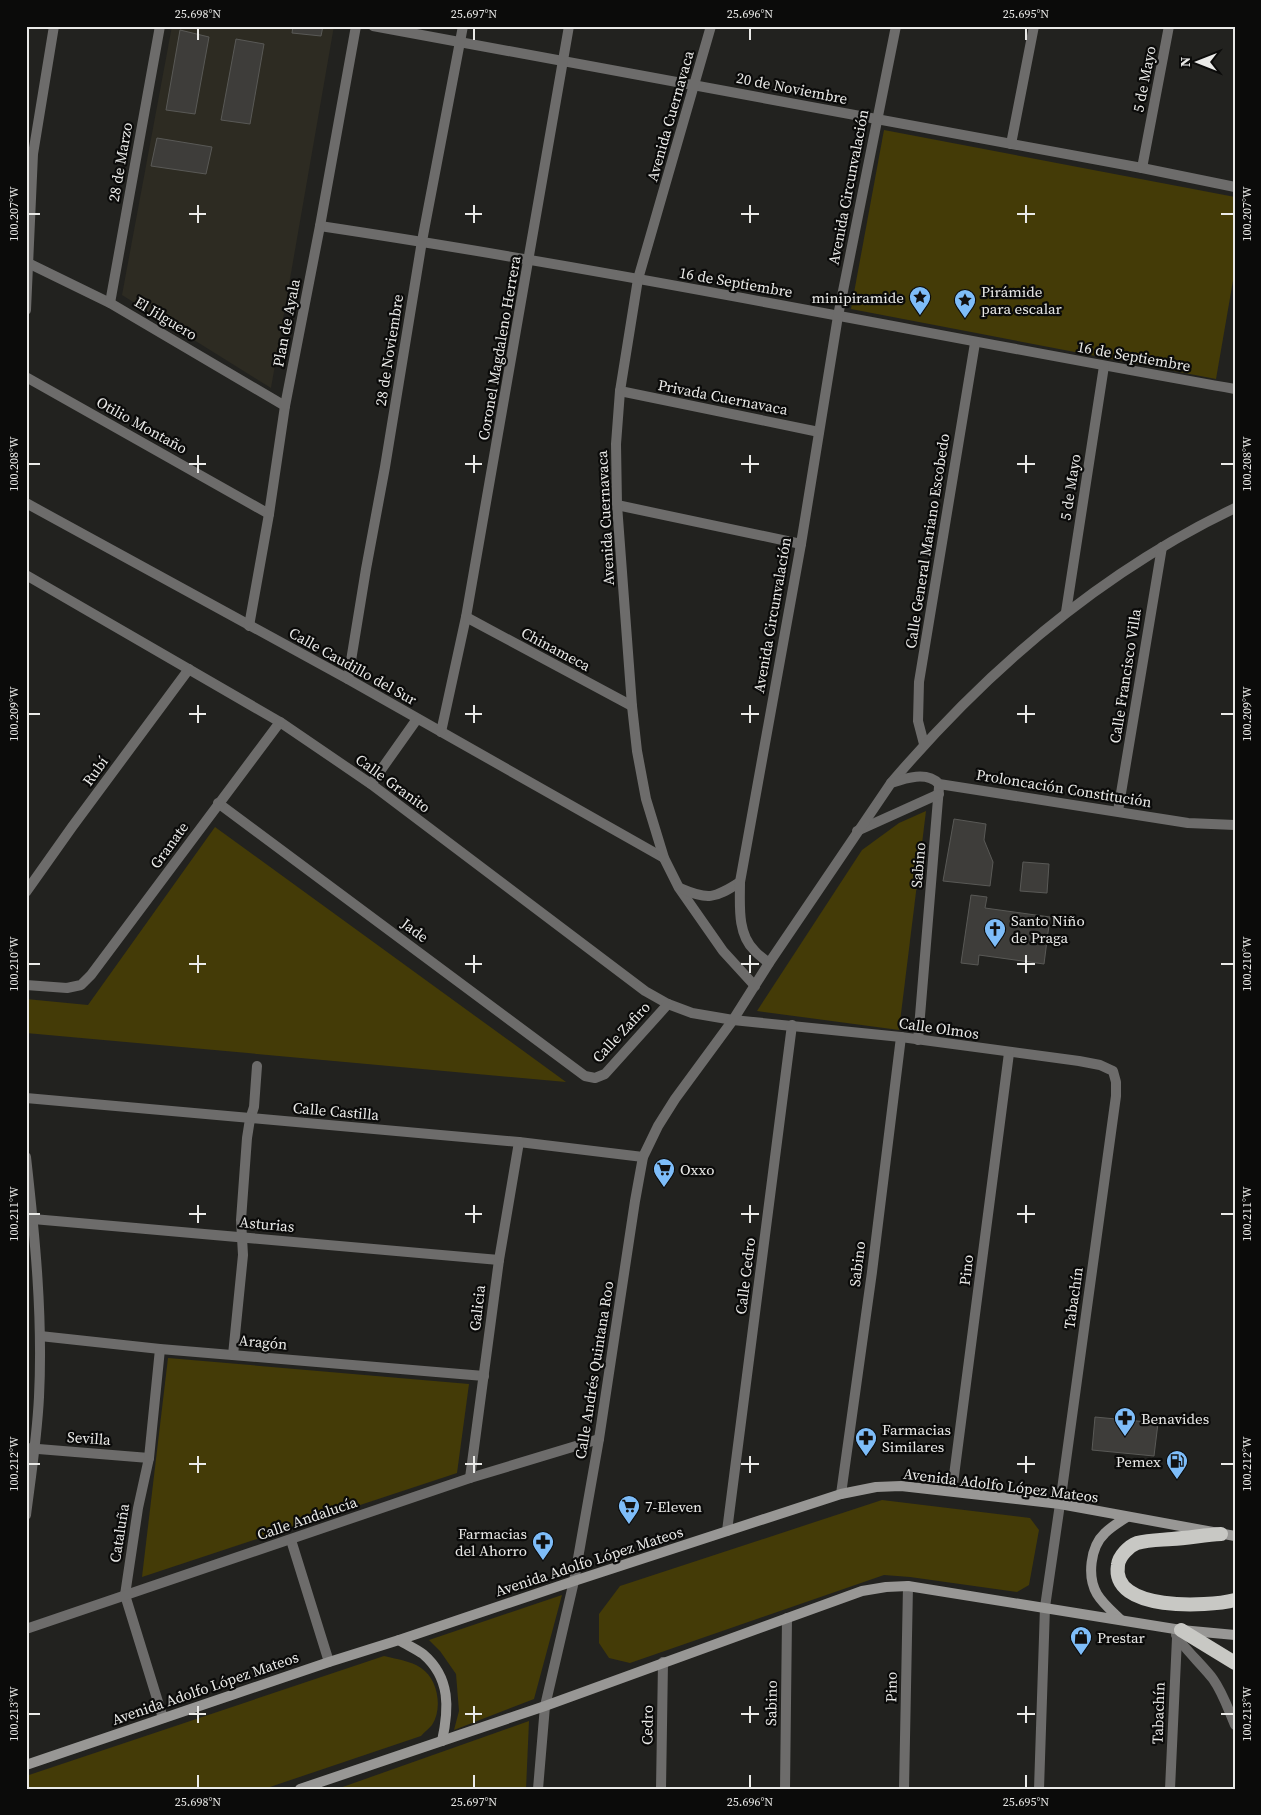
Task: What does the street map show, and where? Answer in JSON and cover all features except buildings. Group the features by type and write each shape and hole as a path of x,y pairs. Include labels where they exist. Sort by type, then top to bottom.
{"highway":[{"path":"1228,1535 1148,1541 1135,1544 1125,1551 1117,1566 1119,1579 1126,1589 1137,1596 1152,1601 1209,1605 1235,1600"},
{"path":"1178,1632 1235,1663"}],"main road":[{"name":"Avenida Adolfo López Mateos","path":"26,1765 328,1662 400,1640 574,1581 841,1494 876,1487 901,1486 1060,1504 1228,1535"},
{"path":"1121,1620 1097,1594 1092,1580 1092,1563 1095,1546 1104,1534 1127,1517"},
{"path":"300,1789 545,1706 862,1591 886,1587 908,1586 1046,1607 1178,1632 1235,1635"},
{"path":"400,1640 422,1653 432,1662 441,1678 447,1696 448,1716 442,1741"}],"street":[{"path":"26,310 30,154 54,26"},
{"name":"28 de Marzo","path":"110,303 160,26"},
{"name":"Plan de Ayala","path":"249,626 269,514 285,406 356,26"},
{"name":"20 de Noviembre","path":"373,26 1142,168 1235,187"},
{"name":"28 de Noviembre","path":"348,680 422,241 463,26"},
{"name":"Coronel Magdaleno Herrera","path":"441,732 466,618 530,260 569,26"},
{"name":"Avenida Cuernavaca","path":"711,26 638,279 620,391 616,444 617,505 632,706 637,751 646,798 664,858 679,888 723,951 755,986"},
{"name":"Avenida Circunvalación","path":"768,963 752,949 744,935 740,915 740,882 801,544 838,316 896,26"},
{"path":"1011,144 1034,26"},
{"name":"5 de Mayo","path":"1142,168 1169,26"},
{"name":"16 de Septiembre","path":"320,226 422,241 638,279 975,343 1235,389"},
{"name":"El Jilguero","path":"28,262 110,303 285,406"},
{"name":"Calle General Mariano Escobedo","path":"924,744 918,721 919,682 975,343"},
{"name":"5 de Mayo","path":"1066,612 1104,366"},
{"name":"Otilio Montaño","path":"26,377 269,514"},
{"name":"Privada Cuernavaca","path":"620,391 819,432"},
{"name":"Calle Caudillo del Sur","path":"26,503 348,680 664,858"},
{"path":"617,505 801,544"},
{"path":"768,963 891,782 924,744 985,682 1066,612 1123,570 1235,508"},
{"name":"Calle Francisco Villa","path":"1118,811 1162,547"},
{"name":"Calle Granito","path":"26,575 280,722 371,784 645,991 668,1004 692,1013 734,1020"},
{"name":"Chinameca","path":"466,618 632,706"},
{"name":"Rubí","path":"26,892 189,669"},
{"path":"371,784 417,719"},
{"name":"Granate","path":"26,985 66,988 81,985 91,975 280,722"},
{"name":"Proloncación Constitución","path":"891,782 917,776 935,780 939,788 1188,822 1235,825"},
{"path":"856,832 939,788"},
{"name":"Sabino","path":"918,1040 939,788"},
{"name":"Jade","path":"218,803 585,1076 595,1078"},
{"path":"679,888 700,897 723,893 740,882"},
{"name":"Calle Andrés Quintana Roo","path":"538,1789 545,1706 574,1581 599,1439 643,1157 658,1126 675,1099 734,1020 768,963"},
{"name":"Calle Zafiro","path":"595,1078 605,1074 668,1004"},
{"name":"Calle Olmos","path":"734,1020 901,1037 1100,1065 1112,1071 1116,1082 1116,1096"},
{"name":"Calle Cedro","path":"727,1531 792,1025"},
{"name":"Sabino","path":"841,1494 901,1037"},
{"name":"Pino","path":"952,1491 1009,1053"},
{"path":"233,1355 244,1256 241,1238 241,1211 250,1119 254,1107 257,1066"},
{"name":"Tabachín","path":"1039,1789 1046,1607 1116,1096"},
{"name":"Calle Castilla","path":"26,1098 519,1142 643,1157"},
{"name":"Galicia","path":"470,1478 499,1260 519,1142"},
{"path":"26,1157 33,1219 40,1336 39,1396 30,1448 26,1515"},
{"name":"Asturias","path":"33,1219 499,1260"},
{"name":"Aragón","path":"40,1336 233,1355 484,1376"},
{"name":"Cataluña","path":"160,1348 149,1458 138,1508 125,1595 163,1718"},
{"name":"Calle Andalucía","path":"26,1630 470,1478 599,1439"},
{"name":"Sevilla","path":"30,1448 149,1458"},
{"path":"291,1540 328,1662"},
{"name":"Pino","path":"904,1789 908,1586"},
{"name":"Sabino","path":"785,1789 787,1618"},
{"path":"1178,1632 1214,1680 1235,1725"},
{"name":"Tabachín","path":"1170,1789 1174,1678 1178,1632"},
{"name":"Cedro","path":"661,1789 663,1662"}],"shaded area":[{"path":"172,26 334,26 271,388 122,295"},
{"path":"884,130 1235,197 1235,269 1216,379 851,309"},
{"path":"926,811 899,1030 757,1011 862,850 899,823"},
{"path":"215,827 566,1082 26,1033 26,999 88,1005"},
{"path":"168,1358 469,1384 457,1473 142,1577"},
{"path":"882,1500 1030,1518 1039,1530 1029,1585 1017,1592 884,1575 630,1663 609,1658 599,1643 599,1614 620,1586"},
{"path":"562,1595 534,1699 454,1730 459,1711 456,1674 440,1651 429,1640"},
{"path":"384,1656 403,1660 421,1668 427,1673 435,1686 438,1702 435,1718 432,1725 421,1736 264,1789 26,1789 26,1776"},
{"path":"529,1721 526,1789 337,1789"}],"place":[{"name":"minipiramide","path":"920,316"},
{"name":"Pirámide para escalar","path":"965,319"},
{"name":"Santo Niño de Praga","path":"995,948"},
{"name":"Oxxo","path":"664,1188"},
{"name":"Benavides","path":"1125,1437"},
{"name":"Farmacias Similares","path":"866,1457"},
{"name":"Pemex","path":"1177,1480"},
{"name":"7-Eleven","path":"629,1525"},
{"name":"Farmacias del Ahorro","path":"543,1561"},
{"name":"Prestar","path":"1081,1656"}]}
